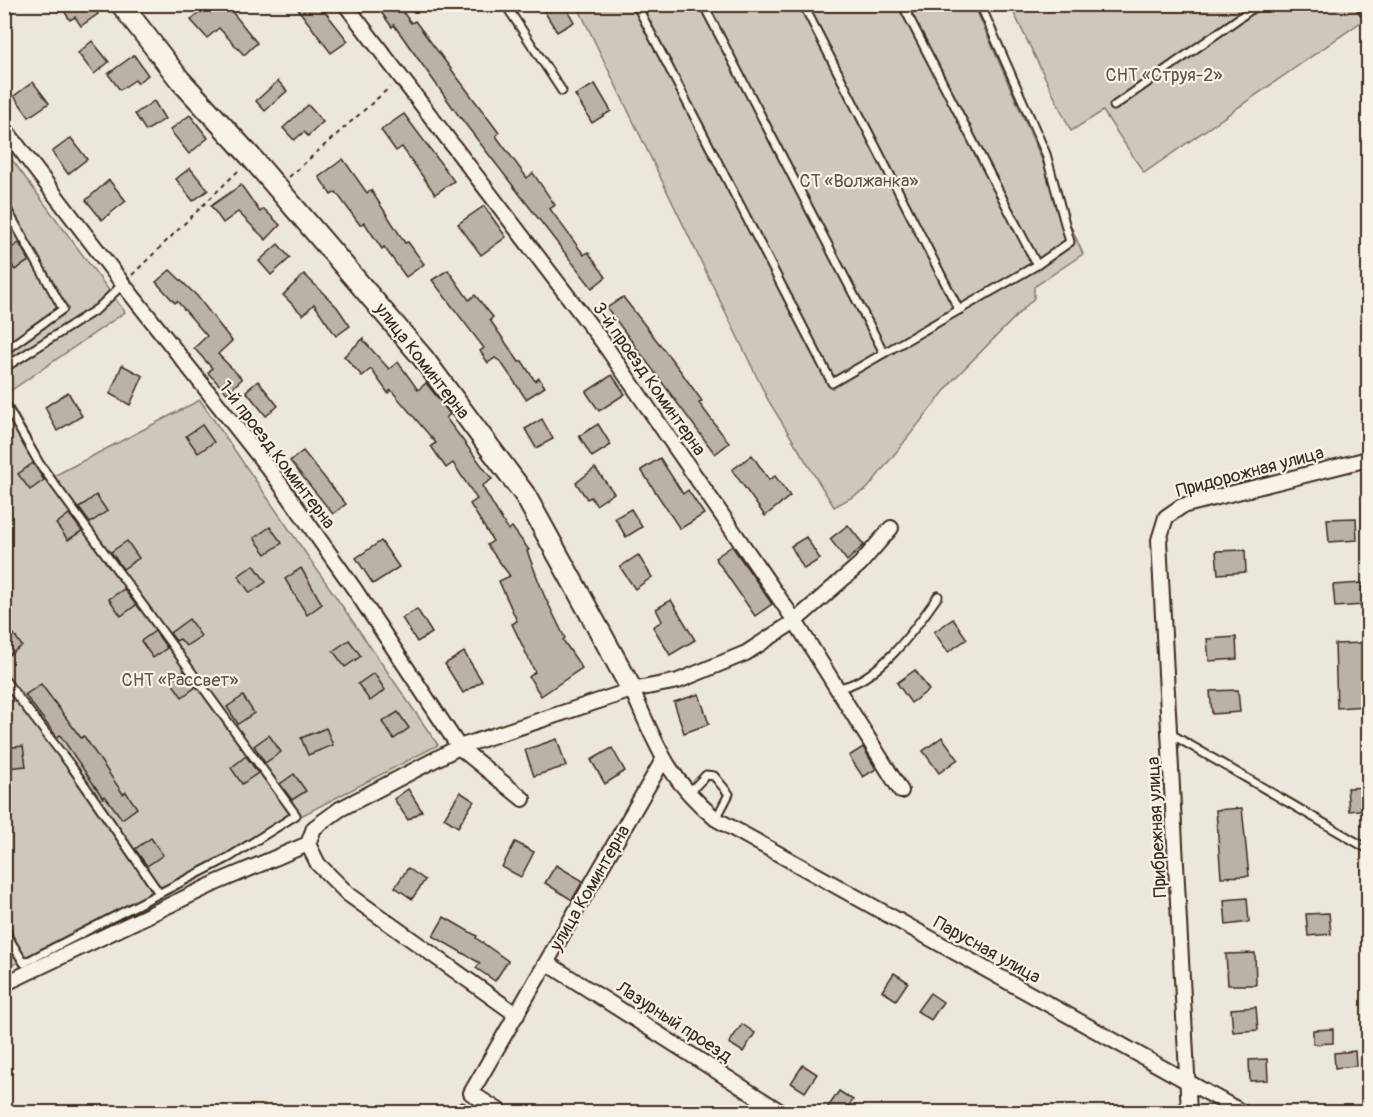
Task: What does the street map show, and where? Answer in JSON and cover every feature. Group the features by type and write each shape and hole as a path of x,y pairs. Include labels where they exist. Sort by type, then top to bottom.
{"street":[{"name":"улица Коминтерна","path":"121,4 180,80 251,157 423,358 525,495 632,690 663,760 688,794 716,819"},
{"name":"3-й проезд Коминтерна","path":"345,4 602,341 795,621 901,791"},
{"name":"1-й проезд Коминтерна","path":"4,128 276,478 355,590 459,747 523,800"},
{"name":"Придорожная улица","path":"1159,540 1166,517 1182,506 1368,459"},
{"path":"4,984 218,882 308,844 314,828 340,809 459,747 632,690 678,681 746,653 795,621 860,564 891,528"},
{"name":"Прибрежная улица","path":"1159,540 1171,734 1189,1113"},
{"name":"улица Коминтерна","path":"501,1113 471,1093 663,760"},
{"name":"Парусная улица","path":"716,819 1242,1113"},
{"path":"308,844 318,864 348,894 517,1015"},
{"name":"Лазурный проезд","path":"547,963 781,1113"}],"lane":[{"path":"506,4 562,91"},
{"path":"636,4 832,383 1037,265 1070,242 1046,154 980,4"},
{"path":"703,4 884,353"},
{"path":"803,4 959,310"},
{"path":"902,4 1037,265"},
{"path":"1114,106 1259,4"},
{"path":"1359,4 1368,18"},
{"path":"4,204 63,309 4,351"},
{"path":"4,368 97,309 123,284"},
{"path":"4,402 39,463 296,815 228,858 24,963 8,937 4,918"},
{"path":"836,688 851,687 904,644 938,596"},
{"path":"4,679 72,767 159,893"},
{"path":"1171,734 1368,849"},
{"path":"688,794 706,775 714,776 729,795 716,819"}],"path":[{"path":"278,188 402,78"},
{"path":"123,284 251,157"}],"green space":[{"name":"СНТ «Струя-2»","path":"1368,4 1368,17 1144,173 1103,111 1071,131 1010,5"},
{"name":"СТ «Волжанка»","path":"577,5 974,5 1083,254 1034,287 1034,298 954,379 867,489 834,507 768,400"},
{"name":"СНТ «Рассвет»","path":"4,149 125,312 6,394 52,477 200,400 438,745 5,969"}],"building":[{"path":"73,4 92,4 98,14 81,26 75,17 70,20 64,11"},
{"path":"210,4 226,4 257,43 244,55 219,28 207,38 191,20"},
{"path":"294,4 319,4 348,41 331,53"},
{"path":"375,4 397,4 411,23 415,21 499,133 496,136 527,178 533,173 555,205 550,209 584,255 588,252 606,277 592,288 456,112 394,25 392,27"},
{"path":"555,4 564,4 574,22 557,32 544,11"},
{"path":"92,41 109,62 94,74 78,53"},
{"path":"134,55 148,75 137,83 135,80 120,90 108,74"},
{"path":"278,81 287,91 265,111 256,101"},
{"path":"33,82 49,103 29,117 14,96"},
{"path":"595,84 611,111 592,123 575,95"},
{"path":"154,101 165,119 146,131 135,114"},
{"path":"308,105 323,122 308,136 304,132 294,140 283,128"},
{"path":"404,114 454,181 435,194 402,147 396,151 381,130"},
{"path":"190,115 208,138 189,154 170,130"},
{"path":"71,138 87,159 68,174 52,152"},
{"path":"343,159 367,193 371,190 405,243 408,242 424,264 406,277 384,247 382,249 364,222 360,225 336,192 331,195 319,177"},
{"path":"190,168 208,190 193,201 176,179"},
{"path":"109,180 126,201 102,220 86,200"},
{"path":"241,185 260,212 264,209 280,225 266,240 238,212 223,223 211,206"},
{"path":"484,206 506,237 481,255 458,224"},
{"path":"19,243 29,261 15,270 4,253"},
{"path":"278,244 290,258 271,275 259,261"},
{"path":"170,270 197,296 232,341 218,354 242,379 227,393 208,373 212,368 194,348 207,336 177,301 175,303 156,282"},
{"path":"448,270 469,300 475,295 493,317 490,320 519,362 522,361 535,381 539,378 545,387 526,399 501,362 495,358 488,363 480,351 484,348 432,280"},
{"path":"304,274 337,307 350,326 336,336 314,304 303,315 283,295"},
{"path":"623,297 679,369 702,401 699,403 729,443 715,454 607,308"},
{"path":"364,338 364,341 389,369 398,362 418,390 426,383 434,393 450,414 446,418 492,479 482,486 508,530 512,527 529,550 527,551 544,595 565,638 563,640 582,668 541,696 529,677 535,672 512,624 517,621 499,581 510,576 487,545 493,541 470,504 477,499 453,463 446,468 431,446 436,443 391,390 388,393 371,369 362,376 344,356"},
{"path":"122,365 143,376 130,405 110,394"},
{"path":"612,375 625,394 599,411 586,392"},
{"path":"258,381 278,406 266,416 246,391"},
{"path":"68,392 82,416 57,431 45,407"},
{"path":"542,419 553,439 536,448 525,429"},
{"path":"598,424 611,445 592,457 579,436"},
{"path":"202,425 214,442 198,453 186,436"},
{"path":"303,451 346,504 333,514 290,461"},
{"path":"752,455 769,480 775,476 790,496 765,516 732,470"},
{"path":"660,458 683,494 688,490 704,514 680,529 641,470"},
{"path":"33,463 44,480 30,490 18,474"},
{"path":"595,468 614,493 596,505 591,497 587,499 576,483"},
{"path":"96,495 107,511 90,523 79,508"},
{"path":"631,509 642,527 626,537 615,518"},
{"path":"69,514 82,531 68,540 56,524"},
{"path":"1356,518 1357,540 1329,542 1327,519"},
{"path":"848,525 864,545 847,561 830,539"},
{"path":"270,527 282,543 266,554 254,538"},
{"path":"806,537 820,559 804,569 791,546"},
{"path":"127,541 139,558 123,569 111,552"},
{"path":"381,541 399,567 373,584 356,558"},
{"path":"732,546 772,604 755,616 715,558"},
{"path":"1245,550 1246,572 1218,574 1216,551"},
{"path":"638,555 652,577 635,589 620,567"},
{"path":"254,565 266,582 250,593 238,576"},
{"path":"301,568 322,604 307,615 285,579"},
{"path":"1362,583 1363,605 1335,607 1333,585"},
{"path":"124,589 136,605 121,616 109,599"},
{"path":"671,600 695,640 670,655 653,627 662,621 656,609"},
{"path":"417,609 432,633 417,642 402,618"},
{"path":"189,619 201,636 186,646 180,639 176,641 170,633"},
{"path":"953,619 967,639 948,652 934,632"},
{"path":"4,620 22,646 4,658"},
{"path":"155,631 167,648 153,658 141,641"},
{"path":"1236,637 1237,659 1209,661 1207,639"},
{"path":"349,640 361,656 345,667 333,651"},
{"path":"1363,643 1365,706 1337,708 1335,644"},
{"path":"464,652 482,681 463,693 445,664"},
{"path":"915,670 929,690 911,703 897,683"},
{"path":"184,671 196,687 182,697 170,680"},
{"path":"374,673 385,690 370,701 358,684"},
{"path":"41,684 81,738 84,736 123,794 126,792 137,808 122,819 105,796 103,798 60,735 57,737 25,695"},
{"path":"1238,690 1240,712 1212,714 1210,691"},
{"path":"699,694 709,724 684,733 674,702"},
{"path":"243,696 254,713 238,724 227,707"},
{"path":"398,712 409,728 394,739 382,722"},
{"path":"326,728 333,745 308,755 301,738"},
{"path":"269,735 281,752 265,763 254,746"},
{"path":"942,737 958,759 939,773 923,751"},
{"path":"557,739 566,766 534,776 525,750"},
{"path":"23,746 26,766 7,768 4,748"},
{"path":"863,747 876,769 863,777 849,756"},
{"path":"612,748 625,771 605,784 591,760"},
{"path":"246,756 258,773 242,784 231,768"},
{"path":"294,774 306,791 292,800 280,784"},
{"path":"1368,787 1368,809 1349,811 1347,788"},
{"path":"408,789 422,811 408,820 394,799"},
{"path":"460,792 474,801 458,827 444,818"},
{"path":"1242,808 1249,876 1221,877 1216,810"},
{"path":"151,838 163,855 147,866 135,849"},
{"path":"515,842 534,852 521,877 502,867"},
{"path":"556,865 583,881 572,900 545,883"},
{"path":"408,868 425,880 412,899 395,887"},
{"path":"1247,898 1249,922 1226,925 1224,900"},
{"path":"1329,913 1331,934 1308,936 1306,914"},
{"path":"444,917 477,936 476,938 508,961 495,981 476,968 480,963 433,936"},
{"path":"1255,953 1256,985 1228,985 1226,954"},
{"path":"894,973 908,982 896,1000 882,991"},
{"path":"930,993 943,1002 931,1020 917,1011"},
{"path":"1256,1007 1258,1030 1233,1032 1231,1009"},
{"path":"742,1024 755,1033 743,1052 729,1043"},
{"path":"1333,1029 1333,1043 1313,1044 1313,1030"},
{"path":"1355,1051 1356,1066 1335,1068 1334,1053"},
{"path":"1267,1059 1268,1080 1250,1081 1249,1060"},
{"path":"803,1065 817,1074 805,1092 791,1083"},
{"path":"839,1091 853,1100 844,1113 824,1113"}]}
